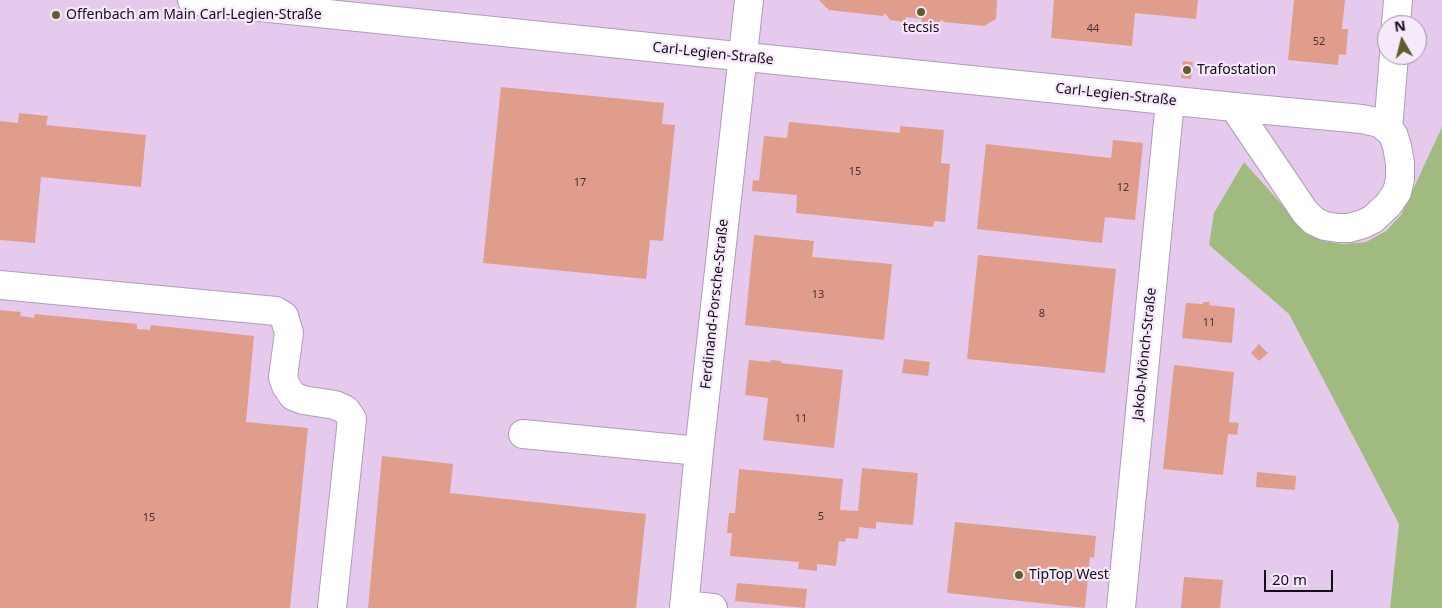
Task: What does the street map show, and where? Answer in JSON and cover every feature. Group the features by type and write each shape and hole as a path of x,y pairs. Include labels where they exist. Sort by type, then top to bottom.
{"street":[{"name":"Carl-Legien-Straße","path":"192,0 1170,101 1362,119 1380,123 1388,130"},
{"name":"Ferdinand-Porsche-Straße","path":"684,607 699,451 749,0"},
{"path":"1397,15 1398,0"},
{"path":"1234,107 1305,212 1314,221 1326,226 1349,228 1373,219 1388,205 1397,192 1400,179 1400,163 1393,134 1388,130 1393,65"},
{"name":"Jakob-Mönch-Straße","path":"1121,608 1170,101"},
{"path":"0,285 276,311 284,316 289,333 283,377 286,386 293,396 303,400 335,405 346,410 352,419 332,608"},
{"path":"523,434 699,451"},
{"path":"684,607 713,608"}],"shaded area":[{"path":"0,0 1442,0 1442,127 1401,215 1386,231 1366,242 1343,244 1323,241 1307,233 1244,162 1209,245 1289,314 1399,524 1390,608 0,608"}],"green space":[{"path":"1442,127 1442,608 1390,608 1399,524 1289,314 1209,245 1214,213 1244,162 1307,233 1323,241 1343,244 1366,242 1386,231 1401,215"}],"building":[{"name":"tecsis","path":"819,0 997,0 996,19 984,26 944,22 942,20 936,25 921,23 922,19 906,17 905,22 890,20 885,13 883,16 829,10"},
{"path":"1054,0 1198,0 1196,19 1135,13 1132,46 1051,38"},
{"path":"1294,0 1345,0 1342,29 1348,29 1346,55 1339,54 1338,65 1288,60"},
{"name":"Trafostation","path":"1183,61 1193,62 1191,79 1181,78"},
{"path":"501,87 664,103 662,124 675,125 663,241 650,240 646,279 483,263"},
{"path":"19,113 48,116 46,125 146,135 141,187 41,177 35,243 0,240 0,121 18,123"},
{"path":"789,122 900,133 900,126 944,130 941,163 950,164 945,222 934,221 933,227 796,213 797,195 752,191 753,180 759,181 764,136 787,138"},
{"path":"1113,140 1143,143 1135,220 1105,217 1102,243 977,229 986,144 1111,158"},
{"path":"754,235 814,241 812,257 892,264 884,340 745,325"},
{"path":"978,255 1116,269 1105,373 967,359"},
{"path":"1203,302 1210,302 1209,305 1235,308 1232,343 1182,338 1186,303 1203,304"},
{"path":"0,310 21,312 20,316 34,318 35,314 137,324 137,329 150,330 151,325 254,336 246,422 308,428 290,608 0,608"},
{"path":"1259,344 1268,353 1259,361 1251,353"},
{"path":"904,359 930,362 928,376 902,373"},
{"path":"749,360 781,361 781,363 843,370 834,448 763,440 768,398 745,395"},
{"path":"1174,365 1234,372 1229,422 1239,423 1237,435 1228,434 1223,475 1163,469"},
{"path":"382,456 453,464 450,493 646,514 636,608 368,608"},
{"path":"862,468 918,473 913,525 876,522 876,529 859,527 858,539 846,538 845,542 839,541 836,566 817,564 817,571 798,569 799,562 730,556 732,533 727,533 729,513 735,513 739,469 843,479 840,510 858,511"},
{"path":"1257,472 1296,476 1295,490 1256,487"},
{"name":"TipTop West","path":"955,522 1096,536 1094,558 1090,557 1085,608 947,593"},
{"path":"1184,577 1223,580 1220,608 1181,608"},
{"path":"737,583 807,589 805,608 735,601"}],"place":[{"name":"tecsis","path":"921,12"},
{"name":"Offenbach am Main Carl-Legien-Straße","path":"56,15"},
{"name":"Trafostation","path":"1187,70"},
{"name":"TipTop West","path":"1019,575"}]}
